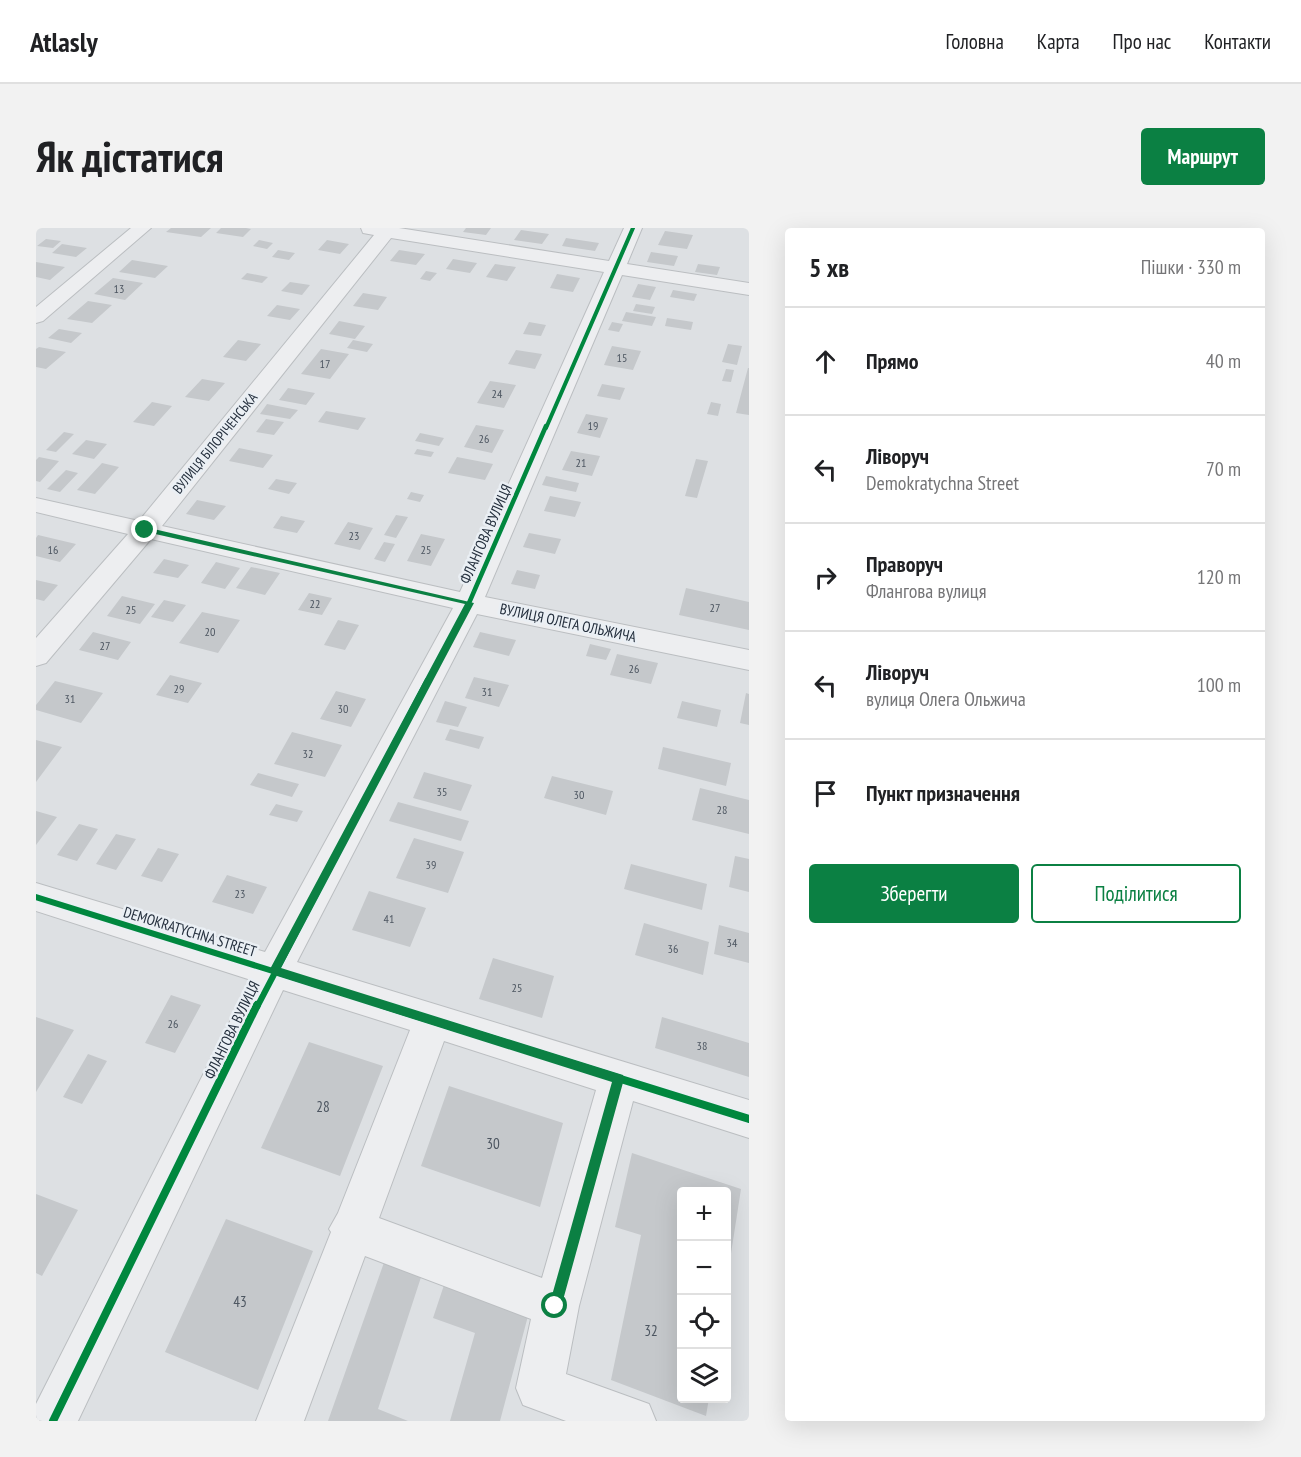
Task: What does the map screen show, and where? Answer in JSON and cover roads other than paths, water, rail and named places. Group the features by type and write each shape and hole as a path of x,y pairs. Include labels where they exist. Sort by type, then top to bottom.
{"street":[{"path":"36,317 142,228"},
{"path":"364,228 389,230 749,289"},
{"name":"ФЛАНГОВА ВУЛИЦЯ","path":"53,1421 274,971 470,603 633,228"},
{"name":"ВУЛИЦЯ БІЛОРІЧЕНСЬКА","path":"36,656 145,530 389,230"},
{"name":"ВУЛИЦЯ ОЛЕГА ОЛЬЖИЧА","path":"36,505 470,603 749,660"},
{"name":"DEMOKRATYCHNA STREET","path":"36,897 749,1119"},
{"path":"280,1421 351,1229 433,1020"},
{"path":"619,1079 555,1306 540,1388 632,1421"},
{"path":"351,1229 555,1306"}]}
